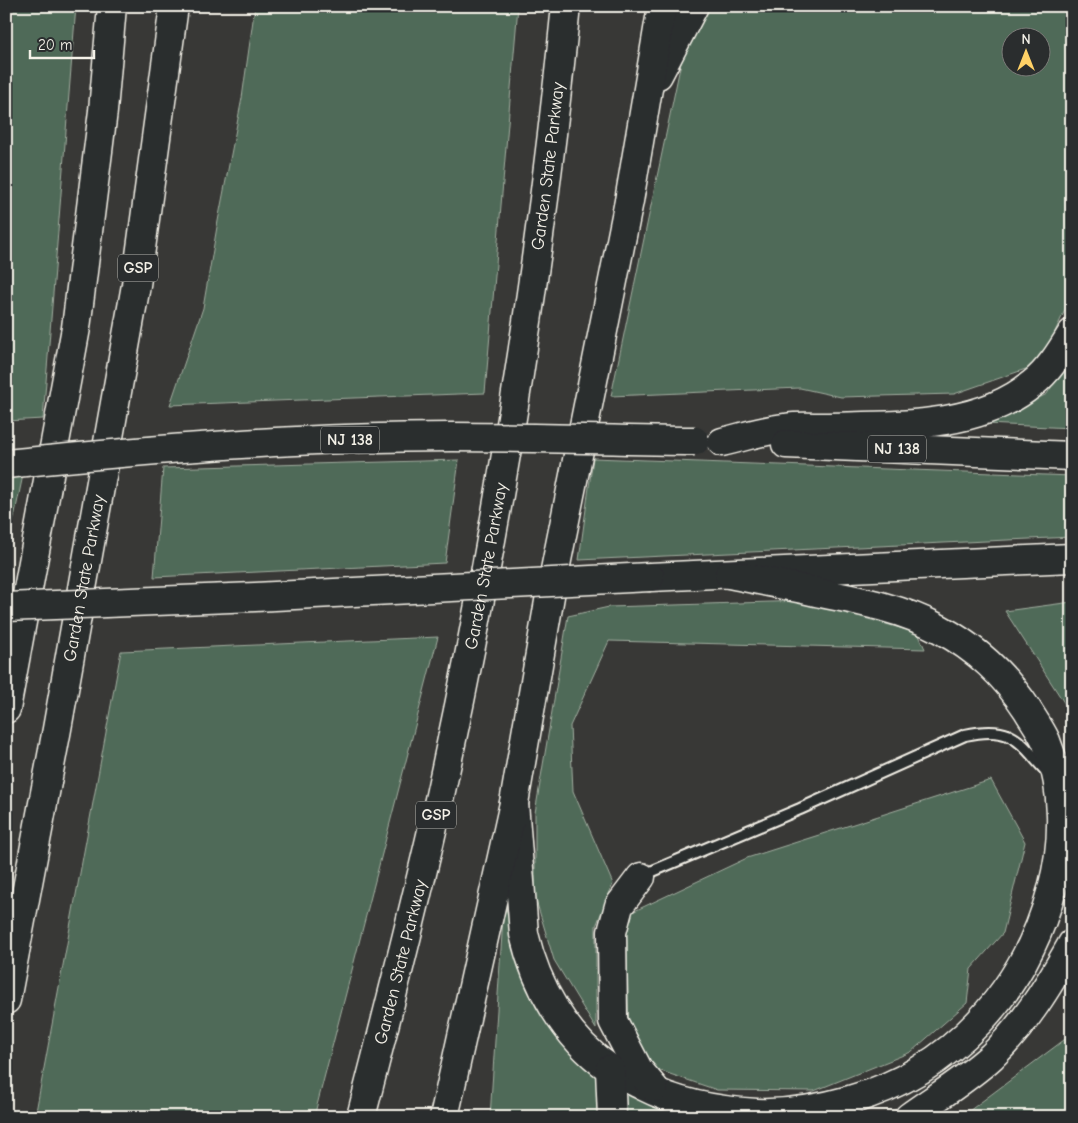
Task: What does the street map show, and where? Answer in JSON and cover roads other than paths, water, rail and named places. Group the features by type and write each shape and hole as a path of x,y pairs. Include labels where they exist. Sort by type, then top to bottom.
{"highway":[{"path":"6,710 76,328 103,111 112,6"},
{"name":"Garden State Parkway","path":"6,1000 61,710 136,285 174,6"},
{"name":"Garden State Parkway","path":"361,1117 410,924 442,786 497,510 530,303 560,69 566,6"},
{"path":"444,1117 514,804 552,590 629,201 662,6"},
{"path":"648,94 694,6"},
{"path":"722,442 785,428 911,424 957,418 988,408 1015,396 1033,384 1049,366 1072,333"},
{"name":"NJ 138","path":"6,464 197,447 324,440 451,437 695,441 1072,456"},
{"path":"6,607 1072,558"},
{"path":"514,804 522,917 528,950 539,980 559,1016 582,1043 610,1069 660,1095 734,1115 790,1113 824,1108 865,1096 901,1082 933,1062 963,1038 989,1011 1012,982 1032,946 1046,911 1058,868 1061,833 1057,782 1053,762 1044,739 1001,674 983,658 941,630 879,605 729,574"},
{"path":"640,877 619,906 612,932 613,1021 638,1069 660,1095"},
{"path":"909,1117 968,1076 1012,1035 1034,1009 1072,944"},
{"path":"610,1069 612,1117"}],"lane":[{"path":"640,877 800,809 965,735 995,732 1017,739 1057,782"}]}
